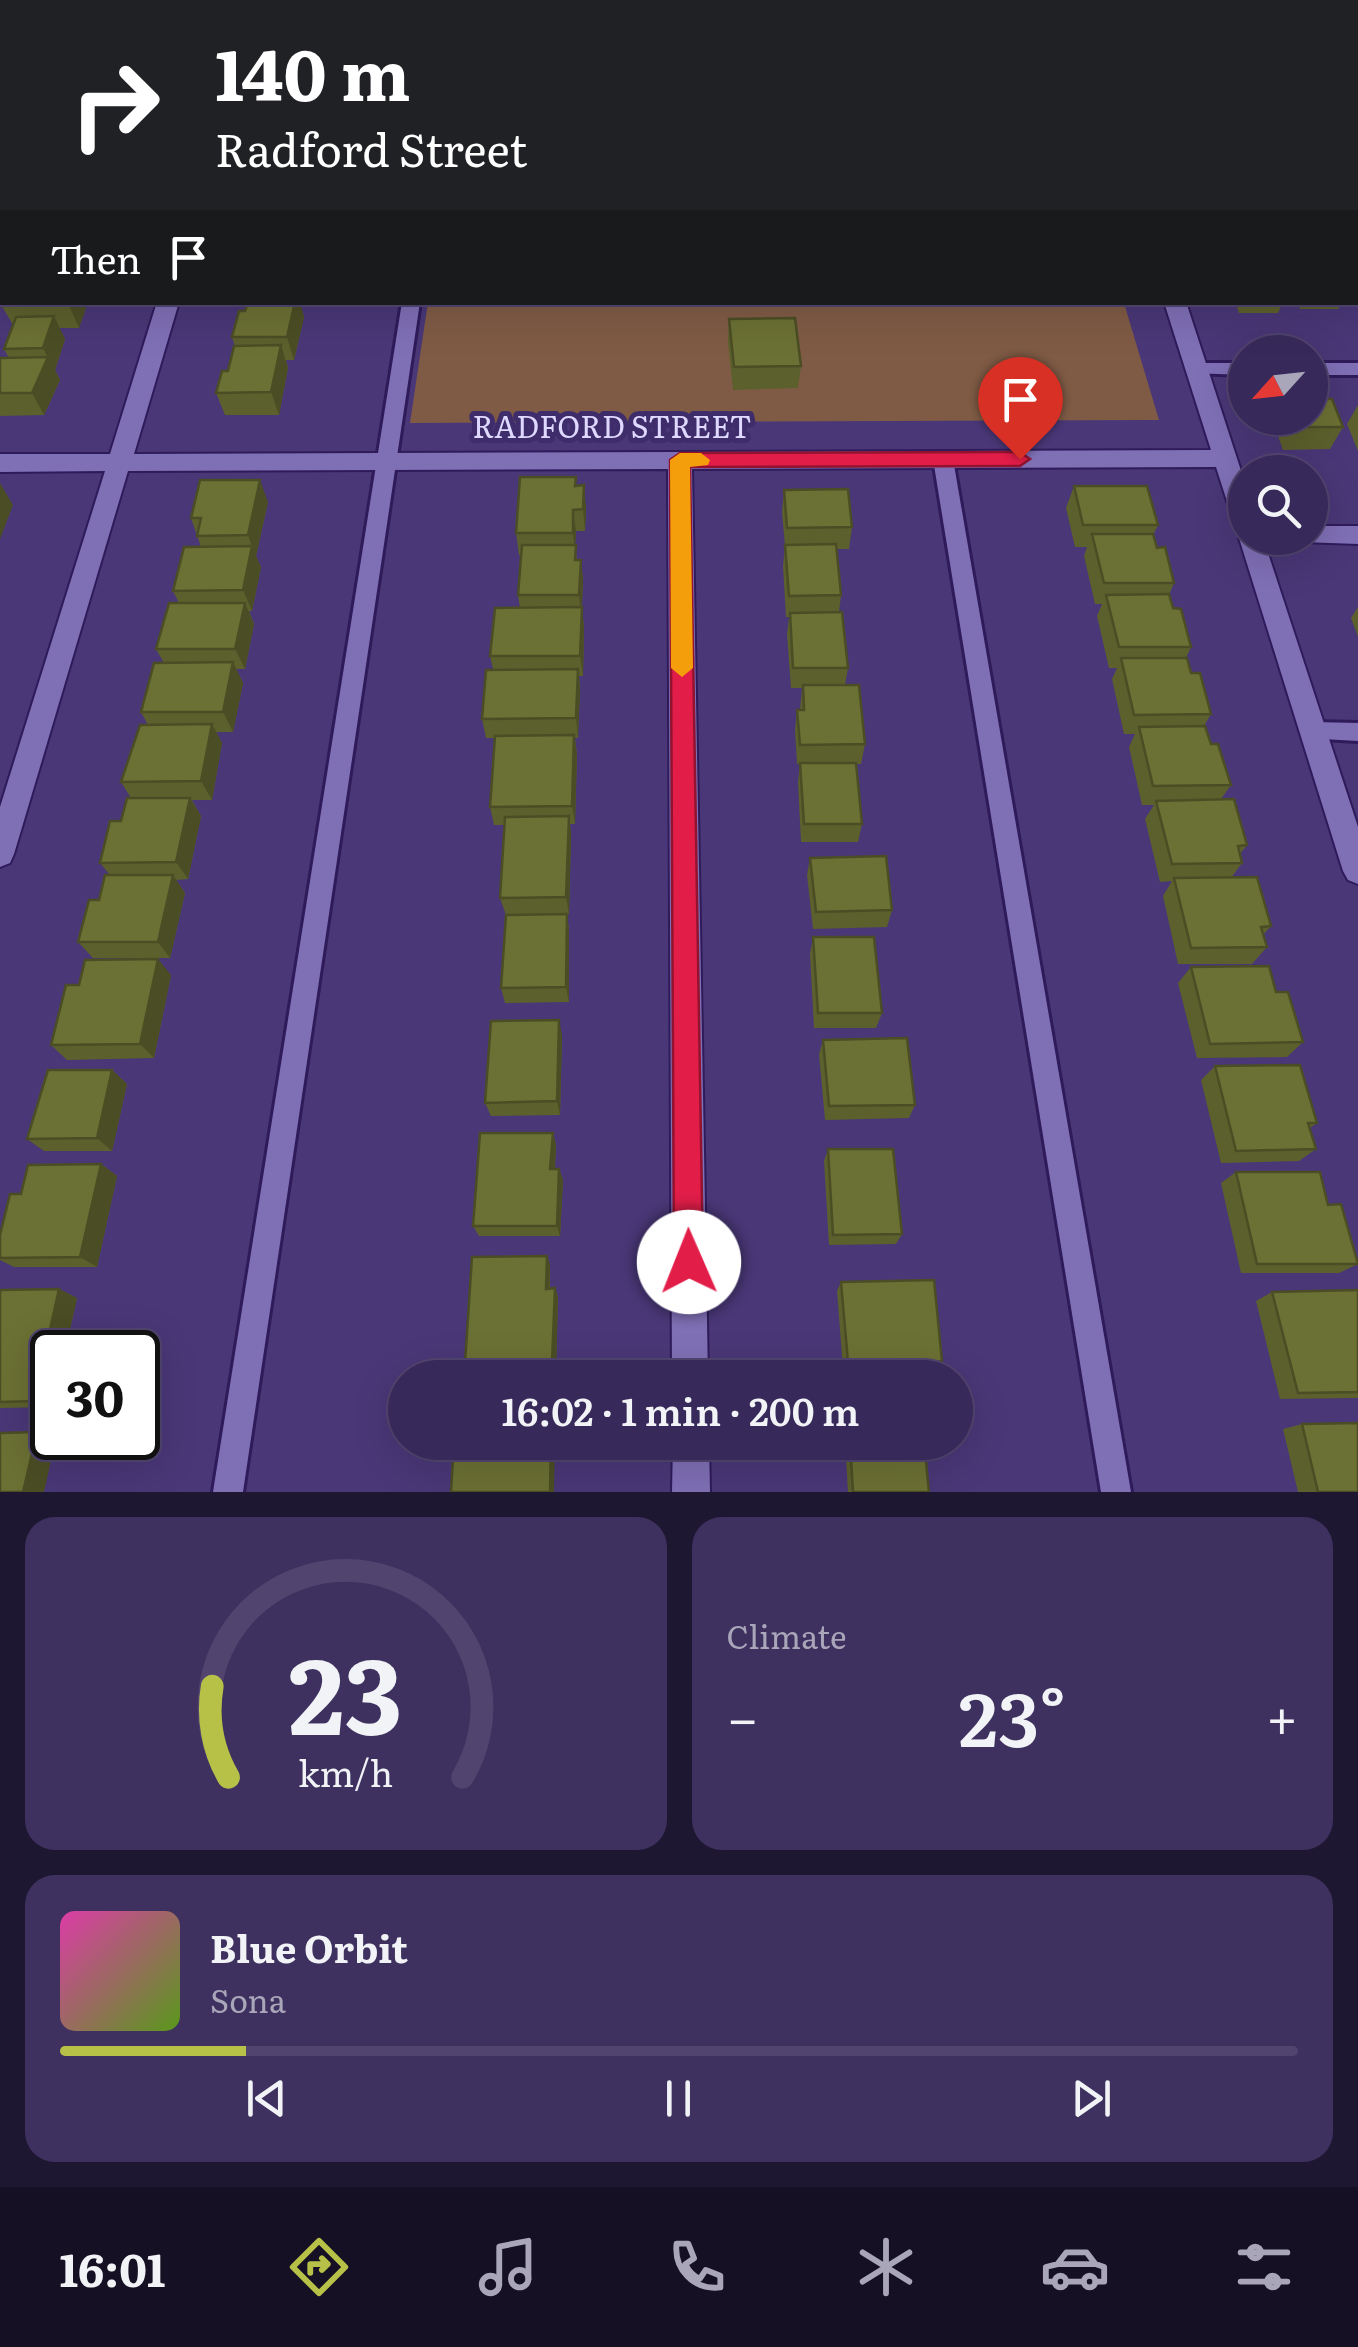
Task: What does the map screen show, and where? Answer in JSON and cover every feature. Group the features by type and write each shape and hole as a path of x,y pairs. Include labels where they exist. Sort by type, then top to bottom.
{"street":[{"path":"0,854 167,305"},
{"path":"1175,305 1228,467"},
{"name":"RADFORD STREET","path":"0,462 1225,458"},
{"path":"680,460 690,1360"},
{"path":"1328,535 1358,535"},
{"path":"1256,555 1358,871"},
{"path":"691,1460 691,1492"}],"lane":[{"path":"228,1492 411,305"},
{"path":"1196,369 1228,369"},
{"path":"1328,369 1358,369"},
{"path":"943,459 1116,1492"},
{"path":"1313,732 1358,732"}],"shaded area":[{"path":"428,305 1125,305 1159,420 410,423"}],"building":[{"path":"247,305 294,305 287,337 232,337 239,311 245,311"},
{"path":"54,316 43,348 4,349 16,317"},
{"path":"795,318 801,366 734,367 729,319"},
{"path":"281,345 271,392 216,393 222,371 228,371 234,346"},
{"path":"48,357 32,393 0,393 0,358"},
{"path":"1328,399 1332,399 1343,427 1328,427"},
{"path":"520,477 576,477 575,486 584,485 583,509 573,510 573,533 516,533"},
{"path":"200,480 260,480 248,535 197,536 201,518 191,518"},
{"path":"1074,486 1147,486 1158,525 1083,525"},
{"path":"848,489 852,527 787,528 784,490"},
{"path":"1092,534 1153,534 1157,548 1165,547 1174,583 1104,583"},
{"path":"836,544 841,595 789,596 785,545"},
{"path":"522,545 576,545 575,560 581,560 579,595 518,595"},
{"path":"252,546 243,590 173,591 184,547"},
{"path":"1169,594 1173,608 1181,609 1191,647 1119,647 1106,595"},
{"path":"169,603 245,603 235,649 156,649"},
{"path":"582,607 580,656 490,656 495,608"},
{"path":"842,612 848,668 793,668 790,613"},
{"path":"1121,658 1187,658 1191,673 1200,673 1211,714 1134,715"},
{"path":"233,662 223,712 141,712 154,663"},
{"path":"578,669 576,718 482,719 486,670"},
{"path":"803,685 859,685 865,744 800,745 797,710 804,710"},
{"path":"212,724 201,781 121,782 140,725"},
{"path":"1205,726 1211,744 1218,744 1231,785 1153,786 1139,727"},
{"path":"574,735 572,806 490,807 495,736"},
{"path":"800,763 856,763 862,824 804,824"},
{"path":"127,798 190,798 176,862 100,863 110,821 121,821"},
{"path":"1234,799 1247,845 1238,846 1242,863 1172,864 1156,801"},
{"path":"569,816 566,897 500,898 505,817"},
{"path":"886,856 892,910 816,912 810,858"},
{"path":"105,875 173,875 158,942 78,942 89,900 99,900"},
{"path":"1257,877 1271,926 1261,927 1267,947 1191,948 1174,878"},
{"path":"567,914 566,987 501,988 506,915"},
{"path":"813,937 874,937 882,1013 818,1013"},
{"path":"158,959 140,1044 51,1045 66,985 79,985 85,960"},
{"path":"1269,966 1276,992 1288,992 1303,1042 1210,1044 1191,967"},
{"path":"559,1020 557,1101 485,1103 491,1021"},
{"path":"907,1038 915,1105 829,1106 823,1040"},
{"path":"1300,1065 1317,1123 1308,1123 1316,1149 1236,1151 1215,1066"},
{"path":"48,1070 112,1070 97,1138 27,1139"},
{"path":"480,1133 553,1133 550,1169 559,1169 557,1226 473,1226"},
{"path":"828,1149 893,1149 902,1234 833,1235"},
{"path":"101,1164 80,1257 0,1258 0,1235 10,1194 21,1194 28,1165"},
{"path":"1236,1172 1320,1172 1328,1205 1341,1204 1358,1264 1257,1264"},
{"path":"547,1256 546,1289 555,1288 552,1360 465,1360 472,1257"},
{"path":"934,1280 942,1360 848,1360 841,1282"},
{"path":"59,1289 50,1330 30,1330 30,1401 0,1402 0,1290"},
{"path":"1358,1290 1358,1392 1298,1393 1272,1292"},
{"path":"1358,1423 1358,1492 1318,1492 1302,1424"},
{"path":"30,1432 30,1460 23,1492 0,1492 0,1433"},
{"path":"453,1460 551,1460 550,1492 451,1492"},
{"path":"851,1460 926,1460 929,1492 853,1492"}],"slow traffic":[{"path":"682,668 680,460 701,460"}],"route":[{"path":"689,1262 680,460 1020,459"}]}
